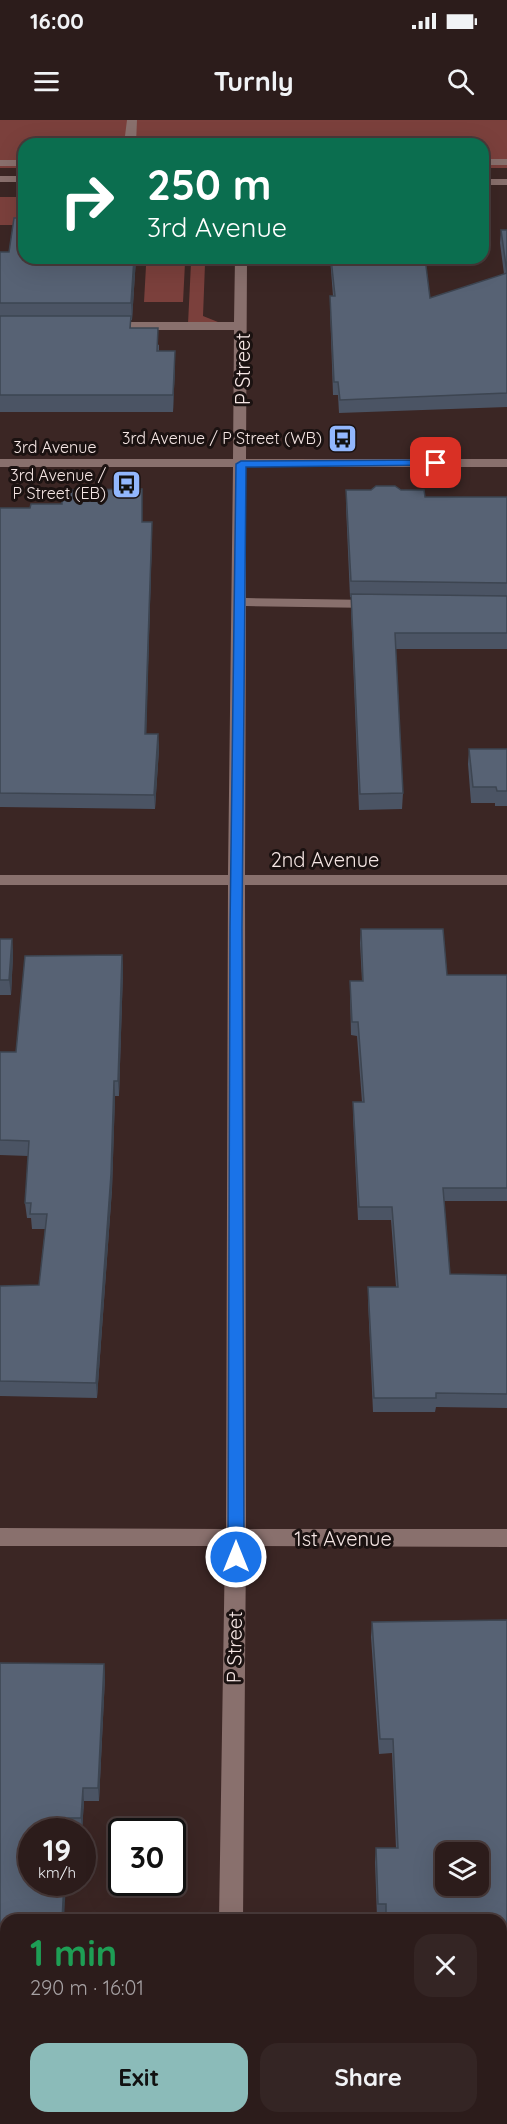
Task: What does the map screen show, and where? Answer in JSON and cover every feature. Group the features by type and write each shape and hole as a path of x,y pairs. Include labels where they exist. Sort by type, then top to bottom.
{"street":[{"path":"130,138 132,120"},
{"path":"489,162 507,162"},
{"path":"0,163 18,163"},
{"path":"0,179 18,180"},
{"path":"489,182 507,182"},
{"name":"P Street","path":"231,1914 236,1538 241,264"},
{"path":"92,326 241,326"},
{"name":"3rd Avenue","path":"0,463 507,463"},
{"path":"240,602 391,604"},
{"name":"2nd Avenue","path":"0,880 507,880"},
{"name":"1st Avenue","path":"0,1537 507,1538"}],"shaded area":[{"path":"0,120 507,120 507,168 489,168 489,138 18,138 18,168 0,168"},
{"path":"0,197 18,197 18,225 0,225"},
{"path":"141,264 185,264 183,302 144,302 146,266"},
{"path":"191,264 205,264 203,316 218,322 188,324"}],"building":[{"path":"14,218 18,218 18,264 134,264 131,303 0,303 0,252 9,252"},
{"path":"501,230 507,230 507,273"},
{"path":"332,264 426,264 430,298 507,273 507,393 340,400 338,382 334,382 330,296 335,296"},
{"path":"0,316 131,316 130,328 158,328 157,351 175,351 173,395 0,395"},
{"path":"376,486 395,486 401,490 424,490 425,497 507,497 507,583 351,581 346,490 371,490"},
{"path":"142,489 142,522 152,522 145,734 158,734 154,795 0,793 0,508 30,508 31,504 62,504 62,490"},
{"path":"351,594 507,596 507,633 395,633 403,793 360,794"},
{"path":"469,749 507,749 507,791 497,791 496,787 473,787"},
{"path":"361,929 443,929 447,975 507,975 507,1188 443,1188 450,1274 507,1275 507,1394 436,1393 436,1398 374,1398 368,1287 398,1287 392,1207 359,1207 353,1102 364,1102 358,1022 352,1022 350,981 363,981"},
{"path":"0,939 12,939 9,980 0,980"},
{"path":"122,955 118,1081 114,1081 111,1174 96,1383 0,1381 0,1286 39,1285 47,1214 30,1214 31,1203 25,1203 29,1141 0,1140 0,1052 16,1052 25,956"},
{"path":"507,1620 507,1914 386,1914 386,1904 378,1904 376,1848 398,1848 393,1739 380,1739 372,1622"},
{"path":"0,1663 104,1664 98,1788 83,1788 81,1818 18,1818 18,1896 63,1896 62,1914 0,1914"}],"place":[{"name":"3rd Avenue / P Street (WB)","path":"343,438"},
{"name":"3rd Avenue / P Street (EB)","path":"127,484"}],"route":[{"path":"236,1557 236,928 241,464 436,463"}]}
